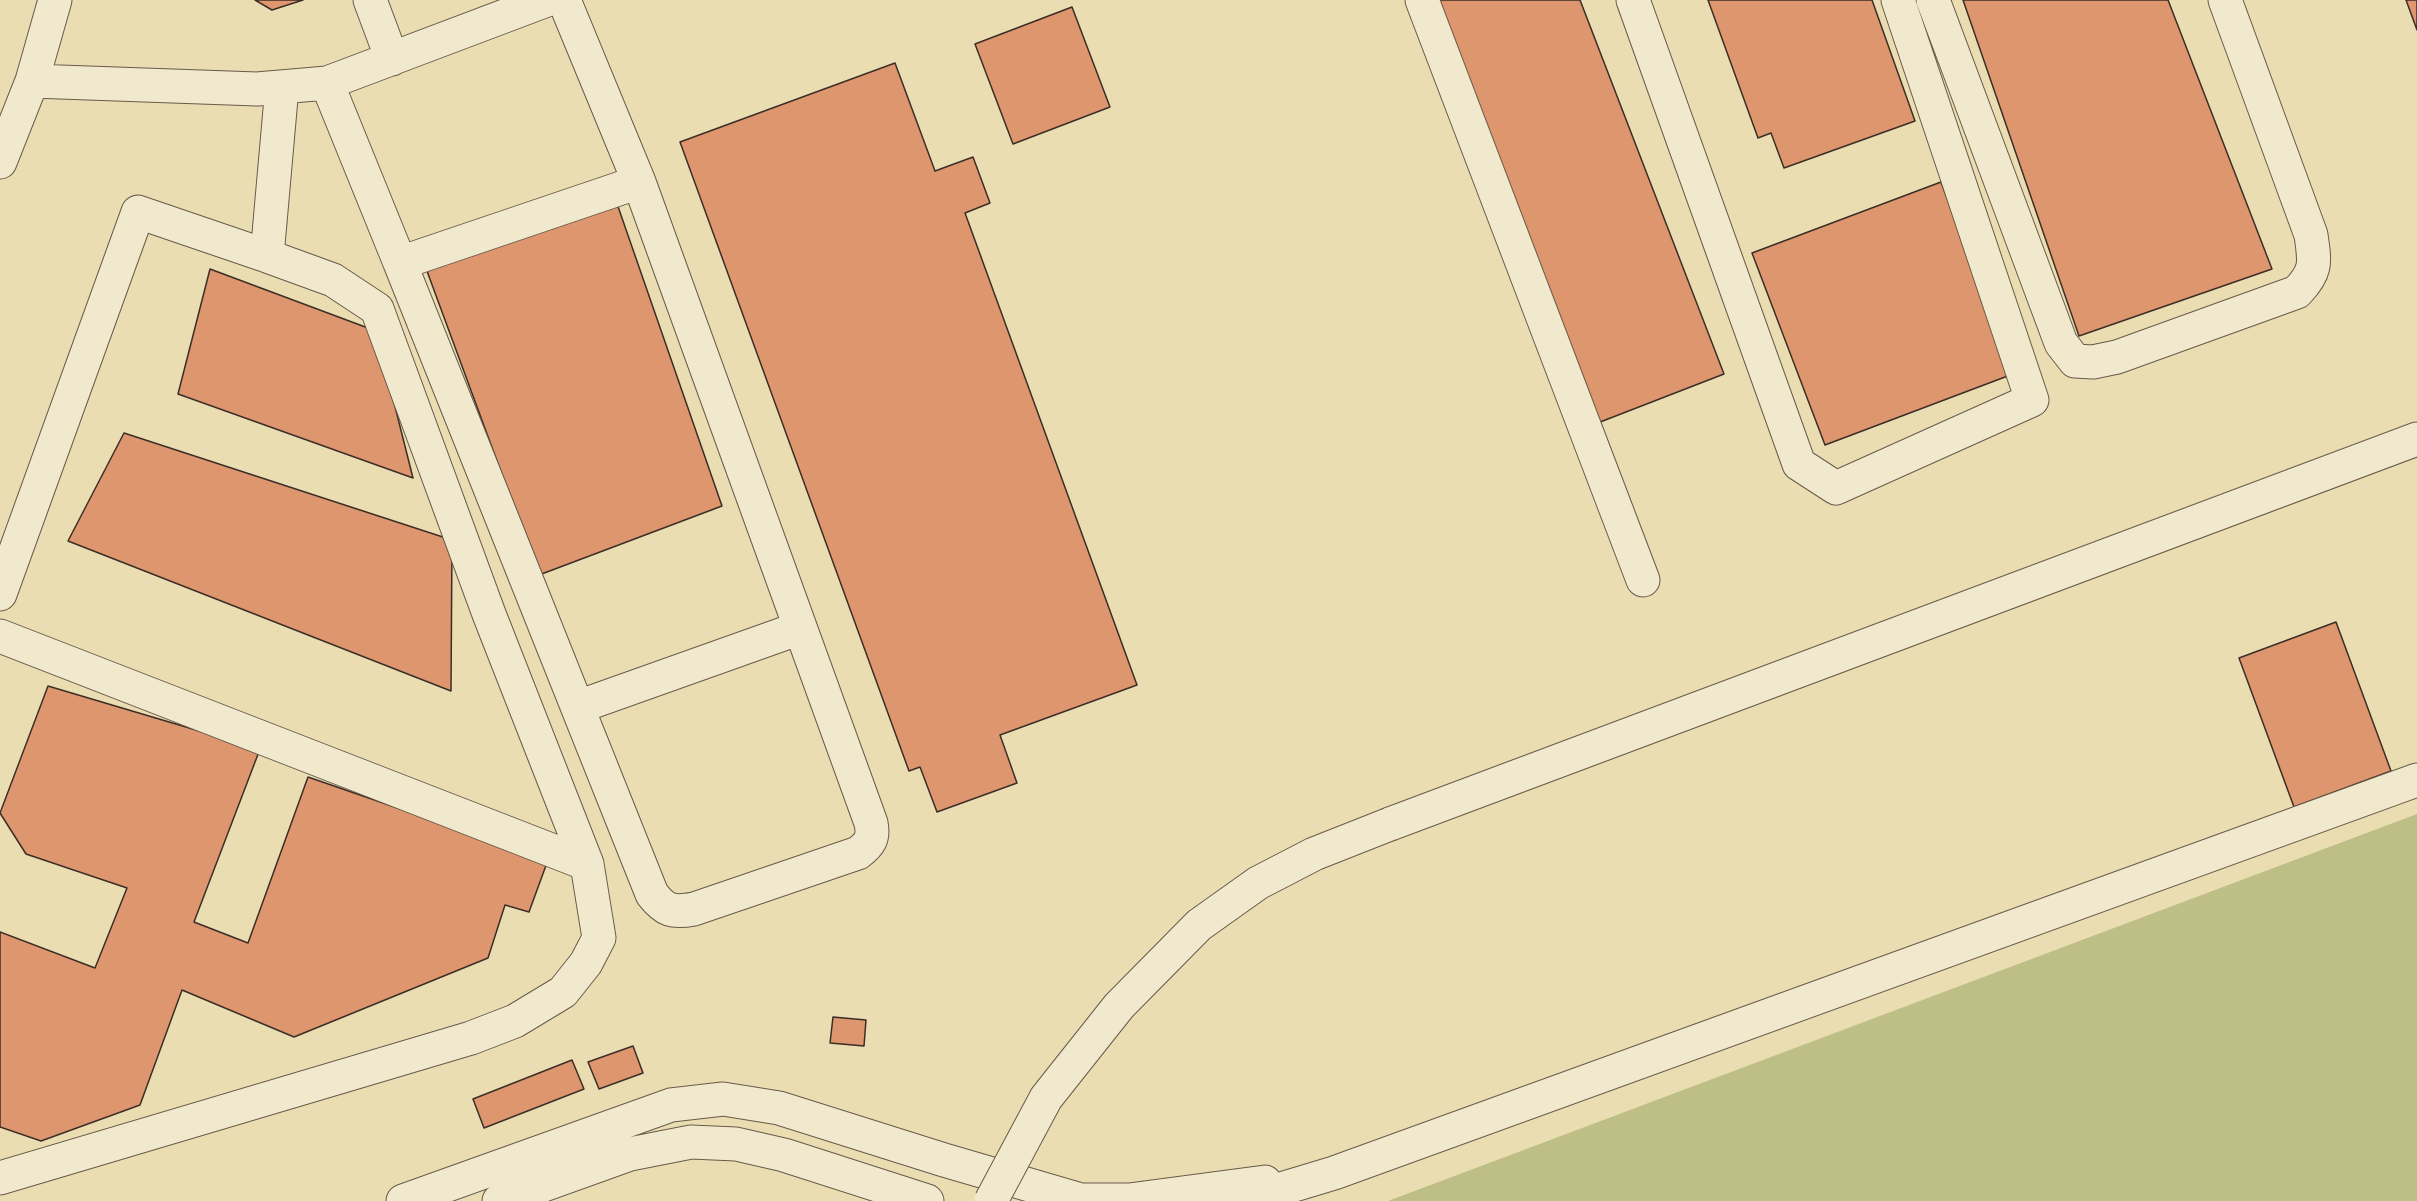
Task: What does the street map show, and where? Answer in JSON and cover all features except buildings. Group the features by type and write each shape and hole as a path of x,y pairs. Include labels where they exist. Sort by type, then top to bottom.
{"street":[{"path":"0,162 32,81 55,0"},
{"path":"370,0 392,59"},
{"path":"32,81 257,89 327,83 392,59 512,6 547,0"},
{"path":"327,83 652,894 661,905 677,912 694,909 858,853 869,845 873,835 871,823 639,182 564,0"},
{"path":"1422,0 1643,580"},
{"path":"1633,0 1799,464 1836,488 2032,400 1898,0"},
{"path":"1933,0 2061,343 2075,360 2094,362 2117,357 2297,292 2310,278 2315,262 2311,235 2225,0"},
{"path":"267,256 282,87"},
{"path":"400,263 639,182"},
{"path":"0,594 138,212 333,280 377,309 489,614 587,864 599,938 586,963 563,992 515,1021 471,1038 0,1178"},
{"path":"991,1201 1046,1098 1119,1006 1199,925 1258,883 1314,854 1390,824 2417,439"},
{"path":"578,707 800,628"},
{"path":"0,636 587,864"},
{"path":"1241,1201 1334,1173 2417,780"},
{"path":"403,1201 671,1105 723,1099 779,1108 1081,1200 1129,1200 1334,1173"},
{"path":"500,1201 630,1154 691,1142 736,1144 784,1155 927,1201"},
{"path":"1276,1201 1334,1173"}],"green space":[{"path":"2417,814 2417,1201 1388,1201"}]}
